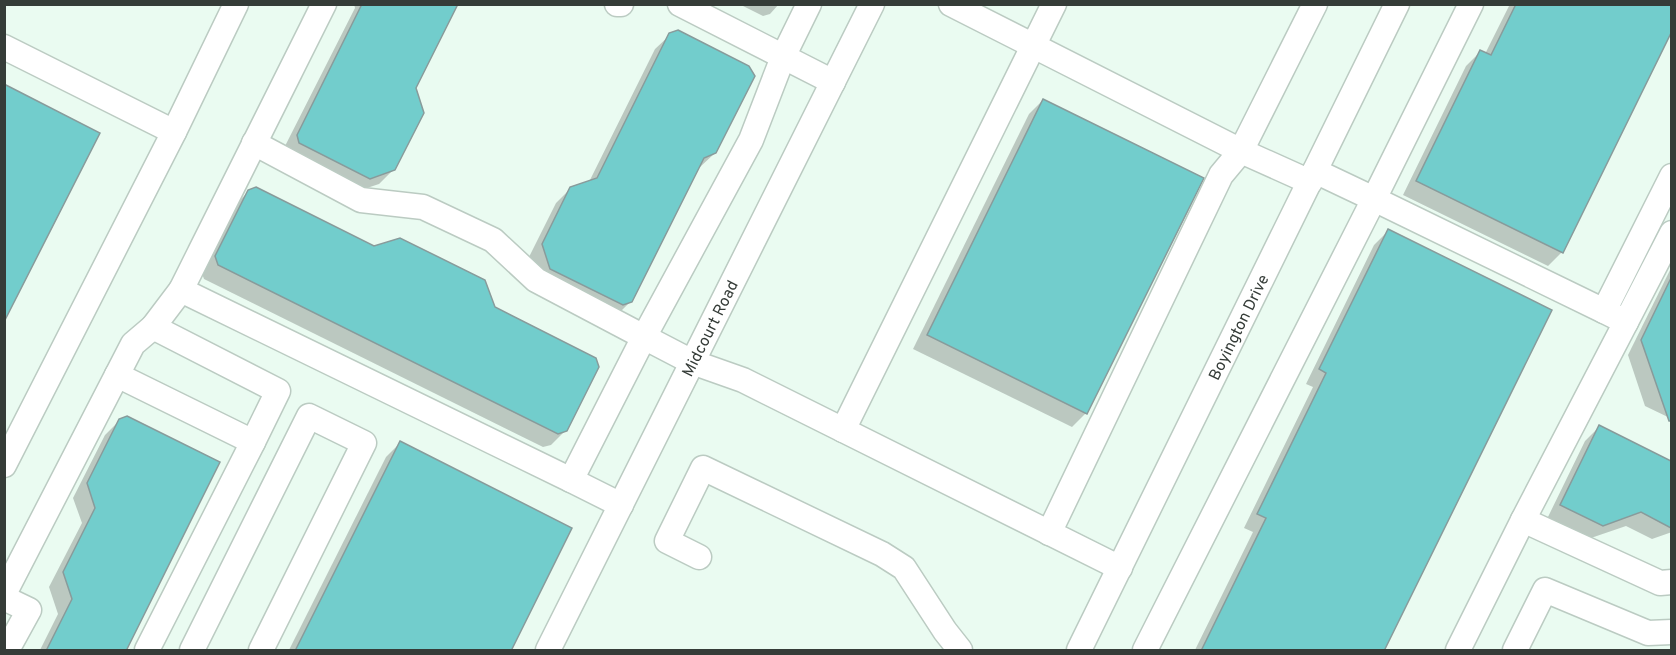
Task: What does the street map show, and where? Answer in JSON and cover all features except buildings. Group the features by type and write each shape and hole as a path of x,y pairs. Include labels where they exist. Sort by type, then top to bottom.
{"street":[{"path":"4,465 174,132 236,4"},
{"path":"7,651 29,610 4,596 134,344 153,327 181,290 324,4"},
{"path":"617,4 619,6 621,4"},
{"path":"680,4 833,82"},
{"path":"571,480 644,337 751,140 783,57 808,4"},
{"name":"Midcourt Road","path":"548,651 872,4"},
{"path":"951,4 1241,151 1374,199 1626,322"},
{"path":"843,430 1054,4"},
{"path":"1049,533 1221,175 1241,151 1315,4"},
{"name":"Boyington Drive","path":"1088,648 1120,568 1396,4"},
{"path":"1145,651 1471,4"},
{"path":"4,47 174,132"},
{"path":"254,143 362,200 423,207 493,240 536,280 644,337 692,362 743,380 1120,568"},
{"path":"1604,310 1671,176"},
{"path":"1458,651 1671,232"},
{"path":"181,290 621,505"},
{"path":"147,651 278,391 153,327"},
{"path":"117,375 253,442"},
{"path":"192,651 309,416 364,443 261,651"},
{"path":"699,557 667,541 703,468 882,554 904,568 960,651"},
{"path":"1523,520 1660,583 1671,582"},
{"path":"1515,651 1545,590 1648,633 1671,632"}]}
